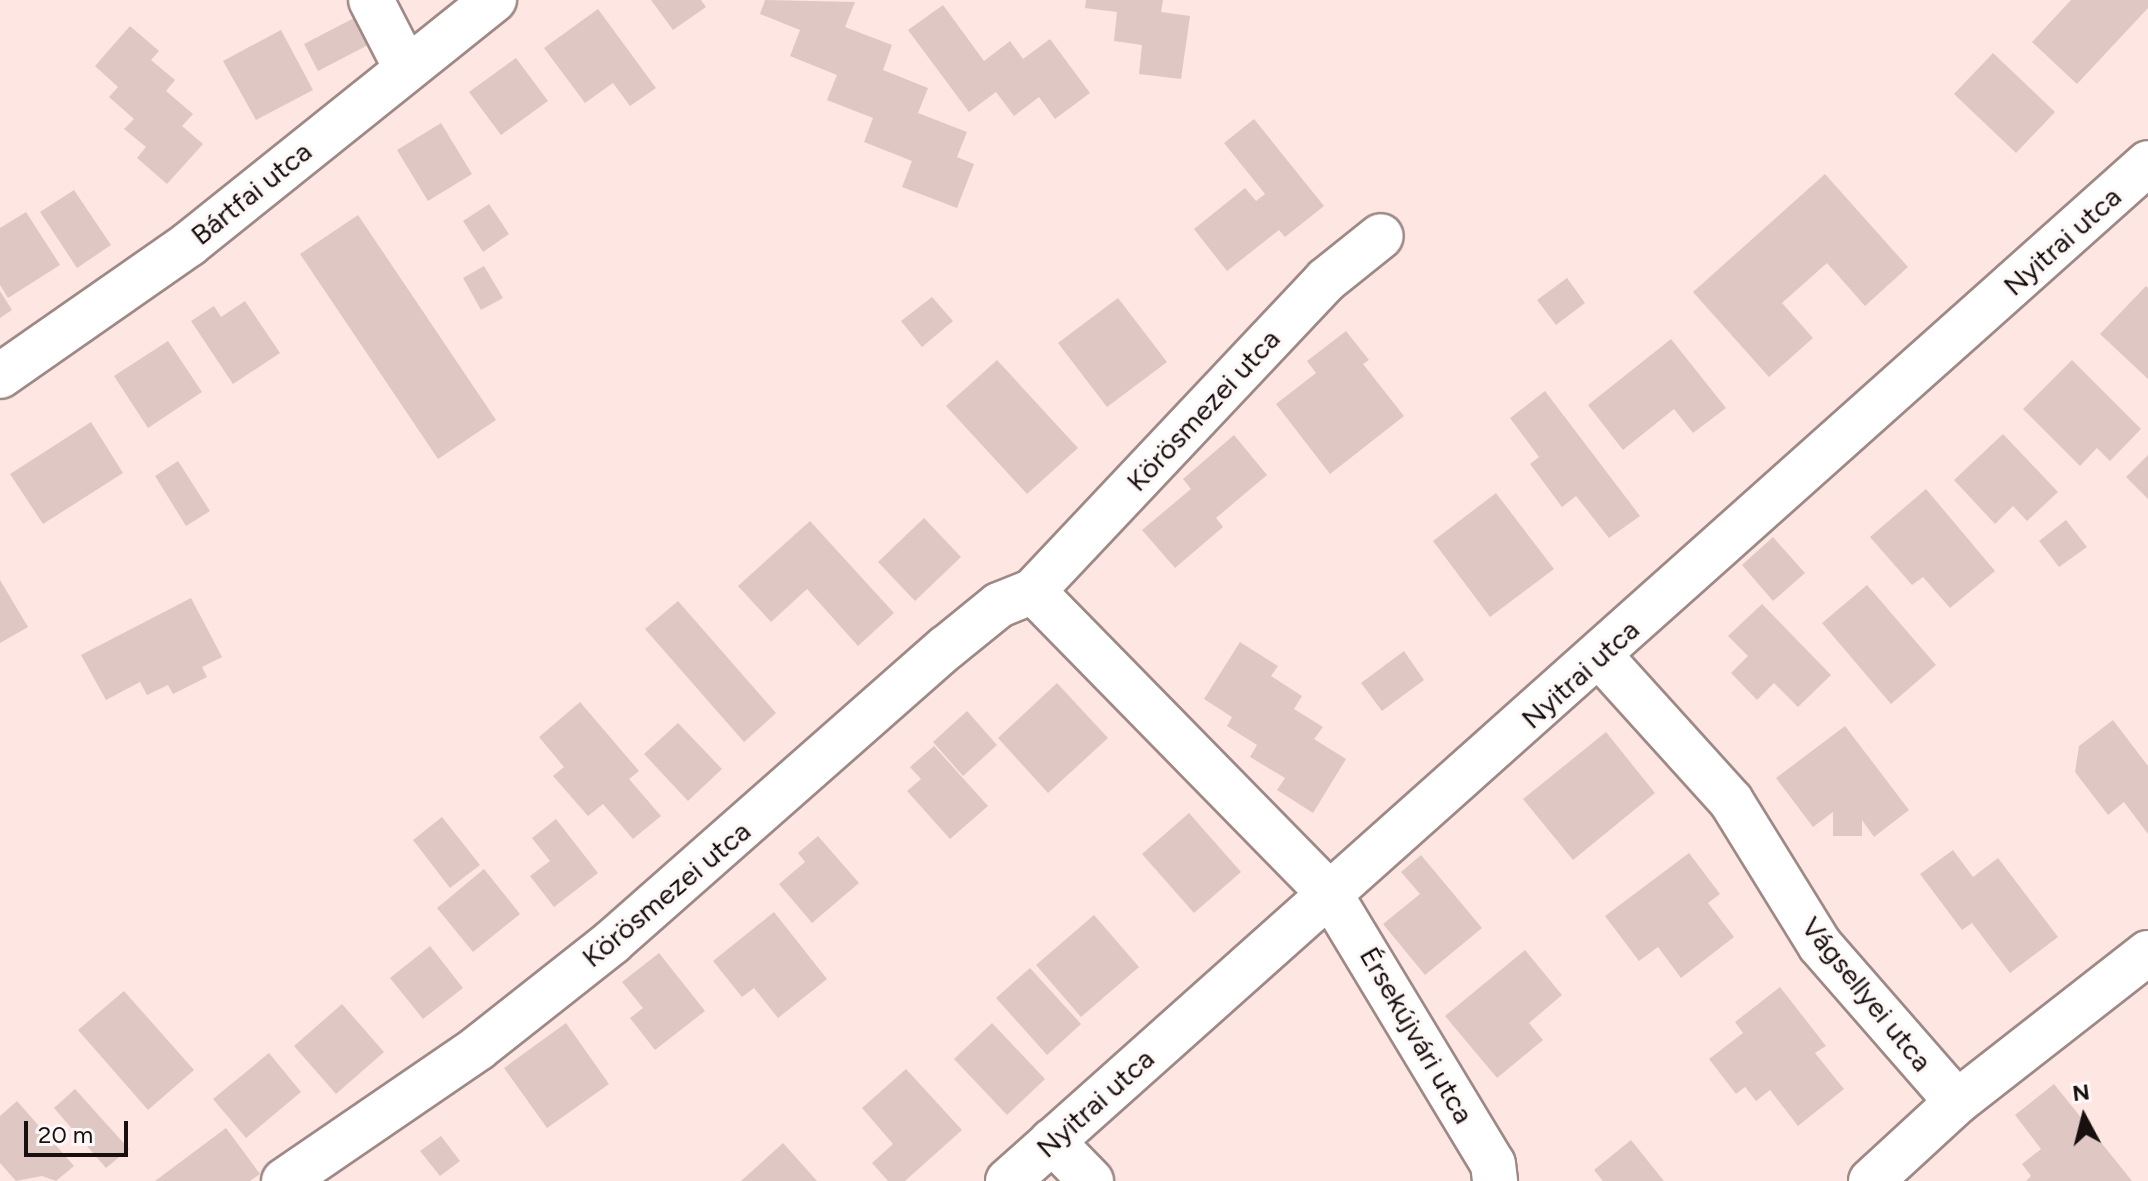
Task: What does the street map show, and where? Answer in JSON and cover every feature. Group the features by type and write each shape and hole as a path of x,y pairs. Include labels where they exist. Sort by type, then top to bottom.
{"street":[{"path":"371,0 406,68"},
{"name":"Bártfai utca","path":"0,376 189,244 494,0"},
{"name":"Nyitrai utca","path":"1008,1181 1600,656 2148,163"},
{"name":"Körösmezei utca","path":"284,1181 539,1000 750,823 946,648 999,605 1033,591 1326,280 1381,236"},
{"path":"1033,591 1330,894"},
{"name":"Vágsellyei utca","path":"1600,656 1731,801 1820,945 1957,1102"},
{"name":"Érsekújvári utca","path":"1330,894 1493,1164 1495,1181"},
{"path":"1871,1181 1957,1102 2148,953"},
{"path":"1052,1141 1091,1181"}],"building":[{"path":"651,0 701,0 706,7 673,30"},
{"path":"765,0 855,2 845,27 892,45 883,70 928,88 918,113 967,132 957,157 974,164 957,208 902,187 912,161 864,142 873,118 827,100 837,75 790,56 800,30 760,14"},
{"path":"1086,0 1163,0 1161,12 1190,16 1181,79 1139,74 1142,45 1114,41 1117,12 1085,8"},
{"path":"2071,0 2148,0 2148,8 2077,84 2032,42"},
{"path":"943,5 984,61 1010,41 1023,59 1050,39 1090,93 1055,119 1039,97 1014,116 996,92 969,112 908,30"},
{"path":"598,9 656,88 630,106 613,83 585,103 544,48"},
{"path":"358,16 372,43 318,71 304,44"},
{"path":"130,26 159,51 151,60 175,80 166,91 193,114 182,126 203,144 167,184 137,158 146,147 124,129 134,119 109,97 118,87 95,66"},
{"path":"281,30 313,90 256,120 223,61"},
{"path":"1993,53 2055,112 2016,153 1954,94"},
{"path":"516,58 548,101 501,135 469,92"},
{"path":"1254,119 1324,206 1285,237 1279,230 1227,271 1194,229 1245,188 1256,201 1265,194 1224,143"},
{"path":"441,123 472,174 428,201 397,150"},
{"path":"1825,174 1908,267 1865,306 1827,263 1782,303 1813,338 1769,377 1693,292"},
{"path":"74,190 111,245 77,268 40,212"},
{"path":"489,204 509,234 483,252 463,221"},
{"path":"26,212 60,265 8,298 0,285 0,228"},
{"path":"358,215 496,420 438,459 300,254"},
{"path":"484,266 503,298 481,310 463,278"},
{"path":"1567,278 1585,303 1556,325 1537,300"},
{"path":"2146,286 2148,288 2148,379 2100,334"},
{"path":"0,291 12,310 0,318"},
{"path":"932,297 953,321 922,347 901,321"},
{"path":"1118,298 1167,362 1107,407 1058,343"},
{"path":"245,301 280,353 233,384 191,321 214,306 221,317"},
{"path":"1346,331 1369,360 1363,364 1404,416 1330,474 1276,404 1316,373 1307,361"},
{"path":"1671,339 1726,408 1693,433 1674,409 1623,450 1588,405"},
{"path":"168,341 202,392 148,428 114,376"},
{"path":"997,360 1078,448 1027,494 946,406"},
{"path":"2072,360 2141,429 2110,461 2097,448 2080,466 2023,409"},
{"path":"1545,391 1640,516 1609,538 1576,496 1562,507 1530,464 1539,457 1510,418"},
{"path":"91,422 123,473 43,524 10,474"},
{"path":"2003,434 2058,492 2027,521 2013,506 1995,524 1954,480"},
{"path":"1234,435 1267,475 1216,518 1223,527 1175,568 1142,530 1191,489 1183,479"},
{"path":"2148,455 2148,499 2126,477"},
{"path":"178,461 210,511 186,526 155,476"},
{"path":"1926,489 1995,571 1950,608 1923,577 1912,585 1870,537"},
{"path":"1496,493 1554,569 1490,617 1433,541"},
{"path":"924,518 961,557 915,601 878,562"},
{"path":"2066,520 2087,547 2059,567 2039,541"},
{"path":"810,521 894,613 858,646 807,589 771,622 738,586"},
{"path":"1773,537 1805,573 1773,601 1742,565"},
{"path":"0,580 28,627 0,643"},
{"path":"1867,585 1936,665 1891,704 1822,623"},
{"path":"191,598 222,657 202,667 207,677 173,694 168,685 147,695 140,682 106,700 81,655"},
{"path":"678,601 776,713 744,742 645,629"},
{"path":"1762,604 1831,675 1798,707 1774,683 1757,700 1731,673 1748,656 1728,636"},
{"path":"1240,642 1278,666 1271,676 1302,696 1294,709 1323,727 1314,739 1346,759 1313,813 1277,790 1285,778 1250,757 1257,745 1227,726 1232,717 1204,699"},
{"path":"1404,651 1424,680 1382,711 1361,683"},
{"path":"1057,683 1108,738 1048,793 998,738"},
{"path":"580,702 639,771 629,779 661,816 633,839 603,804 588,816 553,776 564,767 539,737"},
{"path":"967,711 997,745 963,776 933,742"},
{"path":"2113,720 2148,766 2148,834 2124,802 2108,815 2075,772 2079,746"},
{"path":"678,723 722,769 688,801 644,754"},
{"path":"1845,726 1909,810 1874,837 1862,820 1862,836 1833,836 1833,812 1813,827 1776,778"},
{"path":"1606,732 1655,793 1573,860 1523,799"},
{"path":"934,746 988,806 950,839 907,791 921,779 910,767"},
{"path":"1189,813 1241,872 1194,913 1142,854"},
{"path":"442,817 480,865 450,888 413,840"},
{"path":"556,819 598,873 554,907 530,876 550,861 532,838"},
{"path":"818,836 859,883 812,923 779,884 805,862 798,853"},
{"path":"1953,850 1973,877 1998,858 2058,937 2010,973 1972,923 1962,930 1920,874"},
{"path":"1689,853 1720,894 1708,903 1734,937 1681,978 1658,947 1639,961 1605,916"},
{"path":"1421,855 1482,928 1425,975 1383,924 1420,894 1401,872"},
{"path":"484,869 520,914 473,952 437,908"},
{"path":"774,912 827,979 778,1018 754,988 742,997 713,961"},
{"path":"1094,915 1139,967 1081,1017 1036,965"},
{"path":"430,946 463,988 423,1019 390,978"},
{"path":"1525,950 1562,995 1529,1023 1543,1040 1497,1078 1445,1016"},
{"path":"659,953 705,1011 655,1050 630,1018 643,1008 622,982"},
{"path":"1030,968 1081,1024 1047,1055 996,998"},
{"path":"1780,987 1826,1046 1815,1053 1844,1089 1798,1126 1770,1090 1756,1101 1745,1087 1736,1094 1709,1059 1743,1033 1735,1022"},
{"path":"124,991 194,1070 148,1110 78,1030"},
{"path":"342,1004 384,1052 336,1094 294,1046"},
{"path":"566,1023 609,1084 547,1128 504,1068"},
{"path":"992,1023 1045,1079 1007,1115 954,1059"},
{"path":"269,1053 301,1092 246,1138 213,1099"},
{"path":"906,1069 962,1130 905,1181 888,1181 872,1163 893,1144 862,1108"},
{"path":"2054,1084 2132,1181 2026,1181 2031,1176 2022,1164 2041,1149 2015,1115"},
{"path":"75,1089 129,1149 106,1168 54,1108"},
{"path":"17,1101 74,1166 56,1181 42,1176 16,1181 0,1163 0,1116"},
{"path":"226,1128 260,1174 250,1181 155,1181"},
{"path":"441,1136 460,1161 440,1176 420,1151"},
{"path":"1631,1140 1664,1181 1603,1181 1594,1170"},
{"path":"783,1143 817,1181 741,1181"}]}
